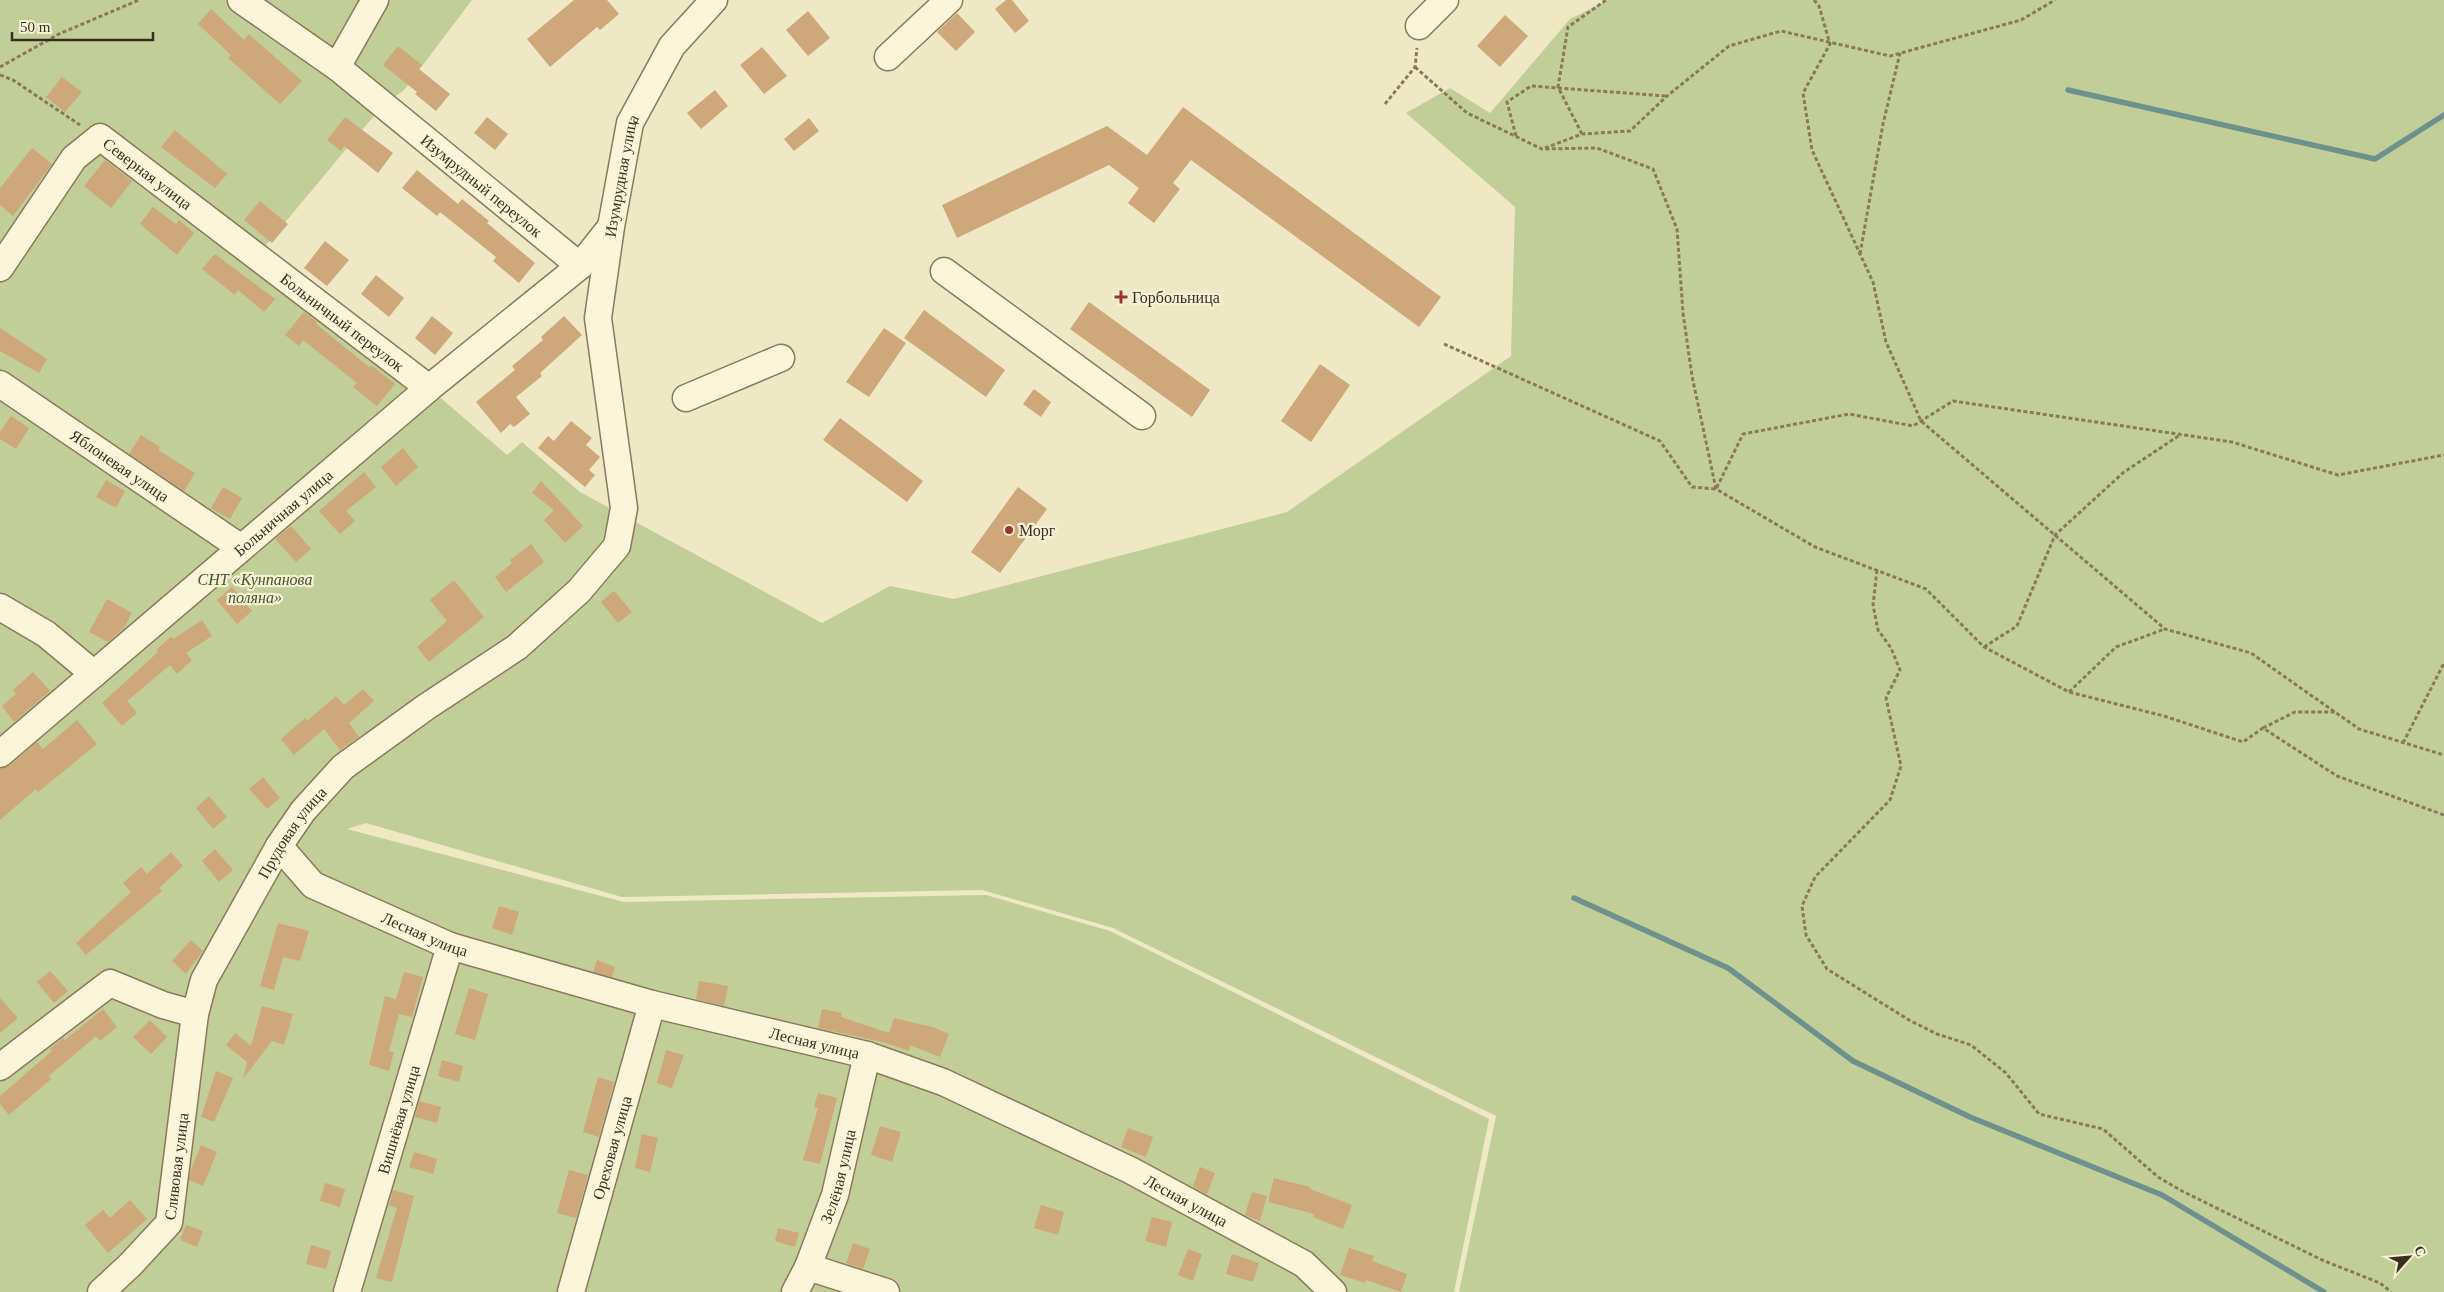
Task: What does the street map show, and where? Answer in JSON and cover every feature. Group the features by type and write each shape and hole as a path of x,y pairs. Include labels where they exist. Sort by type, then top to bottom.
{"street":[{"name":"Изумрудный переулок","path":"241,0 337,67 580,266"},
{"path":"337,67 375,0"},
{"name":"Изумрудная улица","path":"429,388 580,266 611,227 630,123 672,46 714,0"},
{"path":"888,57 949,0"},
{"path":"1419,26 1444,0"},
{"name":"Северная улица","path":"0,268 74,158 100,137 257,256"},
{"name":"Прудовая улица","path":"195,1014 204,980 279,846 303,811 343,767 426,707 517,647 579,591 617,546 624,508 615,416 598,318 611,227"},
{"name":"Больничный переулок","path":"257,256 429,388"},
{"path":"944,271 1142,416"},
{"path":"686,398 781,358"},
{"name":"Яблоневая улица","path":"0,384 240,548"},
{"name":"Больничная улица","path":"0,754 429,388"},
{"path":"0,607 46,634 94,674"},
{"name":"Лесная улица","path":"279,846 313,885 450,946 652,1004 867,1055 943,1082 1130,1170 1304,1264 1333,1292"},
{"name":"Вишнёвая улица","path":"347,1292 450,946"},
{"path":"0,1067 110,983 163,1005 195,1014"},
{"name":"Ореховая улица","path":"571,1292 652,1004"},
{"name":"Сливовая улица","path":"100,1292 130,1265 169,1223 195,1014"},
{"name":"Зелёная улица","path":"795,1292 808,1267 835,1195 867,1055"},
{"path":"808,1267 886,1292"}],"path":[{"path":"0,67 59,34 139,0"},
{"path":"1582,134 1558,87 1568,27 1606,0"},
{"path":"1814,0 1819,6 1830,44 1803,93 1812,150 1873,282 1886,342 1921,421 2165,629 2251,653 2337,712 2358,729 2444,755"},
{"path":"1542,149 1582,134 1630,131 1667,96 1729,46 1781,31 1830,44 1890,56 2021,20 2055,0"},
{"path":"1386,104 1415,67 1419,26"},
{"path":"1860,254 1882,124 1900,53"},
{"path":"1415,67 1467,112 1542,149 1597,148 1653,169 1677,229 1683,313 1692,376 1716,489"},
{"path":"0,75 13,80 67,118 100,137"},
{"path":"1516,136 1507,102 1530,86 1667,96"},
{"path":"1444,344 1660,441 1692,487 1716,489 1815,547 1926,589 1984,647 2069,692 2164,716 2243,742 2263,728 2295,712 2337,712"},
{"path":"1716,489 1743,434 1849,414 1913,426 1953,401 2232,442 2338,475 2444,455"},
{"path":"1984,647 2017,626 2054,535 2124,472 2181,435"},
{"path":"1877,570 1873,605 1878,630 1891,648 1900,670 1886,698 1901,766 1890,800 1815,877 1802,906 1806,934 1827,969 1916,1024 1936,1034 1972,1045 2006,1073 2038,1114 2103,1129 2158,1177 2182,1191 2322,1260 2380,1283 2391,1292"},
{"path":"2069,692 2116,648 2165,629"},
{"path":"2403,743 2444,663"},
{"path":"2263,728 2337,776 2444,815"}],"green space":[{"name":"СНТ «Кунпанова поляна»","path":"0,0 472,0 404,90 383,105 257,256 429,388 507,455 522,442 580,492 822,623 890,586 954,599 1287,512 1511,356 1515,207 1406,113 1450,88 1490,113 1570,19 1608,0 2444,0 2444,1292 1459,1292 1496,1116 1113,928 982,890 622,897 366,823 347,829 624,902 986,895 1110,931 1489,1119 1454,1292 0,1292"}],"building":[{"path":"574,0 607,0 619,14 600,30 597,27 550,67 527,39"},
{"path":"1006,0 1012,0 1029,21 1015,33 995,9"},
{"path":"211,9 244,40 249,34 302,81 280,104 228,58 231,55 198,24"},
{"path":"808,11 830,38 808,56 786,30"},
{"path":"957,13 975,32 956,51 937,32"},
{"path":"1505,15 1528,36 1500,67 1477,46"},
{"path":"398,46 422,65 419,69 450,94 436,111 415,94 417,92 383,65"},
{"path":"762,47 787,76 764,94 740,65"},
{"path":"62,77 82,92 65,112 46,97"},
{"path":"715,90 728,106 701,129 687,113"},
{"path":"1183,107 1441,297 1419,327 1191,160 1173,183 1180,189 1154,223 1128,203 1139,188 1109,165 957,238 942,205 1107,126 1147,155"},
{"path":"345,117 393,153 378,173 344,146 341,151 327,140"},
{"path":"487,117 508,134 495,150 474,133"},
{"path":"809,118 819,131 794,151 784,139"},
{"path":"175,130 227,174 215,188 161,147"},
{"path":"32,148 52,164 13,216 0,205 0,188"},
{"path":"105,160 132,181 111,208 84,186"},
{"path":"417,170 458,204 462,199 489,221 487,223 535,263 519,283 493,261 496,257 440,212 437,216 402,188"},
{"path":"260,201 288,224 272,243 244,220"},
{"path":"153,207 176,224 179,220 194,233 177,255 140,224"},
{"path":"325,241 349,260 327,286 304,268"},
{"path":"215,254 275,299 264,312 238,290 235,295 202,269"},
{"path":"376,275 404,298 389,317 361,294"},
{"path":"1089,302 1210,390 1192,417 1070,329"},
{"path":"924,310 1005,370 986,397 904,338"},
{"path":"304,312 369,367 371,365 395,384 377,406 353,387 357,383 303,340 299,346 285,335"},
{"path":"432,316 453,333 435,355 415,338"},
{"path":"564,316 582,335 540,373 542,376 516,397 530,414 514,427 510,424 501,433 476,402 515,370 512,366 543,340 541,337"},
{"path":"0,328 47,359 39,373 0,351"},
{"path":"884,328 906,343 869,397 846,382"},
{"path":"1320,364 1350,385 1311,442 1281,421"},
{"path":"1034,389 1051,402 1041,417 1023,404"},
{"path":"11,416 29,428 16,449 0,439 0,432"},
{"path":"840,418 923,481 907,502 823,440"},
{"path":"571,421 592,438 586,445 600,457 589,470 595,475 585,487 538,448 548,436 554,441"},
{"path":"141,435 160,447 158,450 195,473 184,491 129,454"},
{"path":"403,448 418,467 396,486 381,467"},
{"path":"364,472 376,487 346,511 355,521 340,534 319,511"},
{"path":"106,480 125,491 116,508 96,497"},
{"path":"541,481 583,526 565,543 544,520 554,510 532,493"},
{"path":"223,487 242,498 230,519 211,508"},
{"name":"Морг","path":"1018,487 1047,509 1000,573 971,552"},
{"path":"291,526 311,549 296,562 275,539"},
{"path":"531,544 544,562 506,592 495,577 512,563 510,560"},
{"path":"454,580 484,617 429,662 417,647 447,621 430,600"},
{"path":"232,587 252,611 237,624 217,600"},
{"path":"614,591 632,612 618,623 601,602"},
{"path":"107,599 132,613 124,628 108,642 89,632"},
{"path":"202,620 212,636 186,653 192,660 177,674 170,665 127,701 137,713 122,726 102,703 158,652 156,650 172,636 173,639"},
{"path":"33,672 50,691 14,722 2,706 16,694 13,690"},
{"path":"363,689 374,701 349,723 359,737 340,750 324,729 294,755 281,739 305,718 307,721 336,696 344,705"},
{"path":"77,720 97,744 38,792 36,789 0,820 0,769 10,765 37,742 43,749"},
{"path":"263,777 280,798 267,809 249,789"},
{"path":"209,796 227,817 213,829 196,808"},
{"path":"215,849 233,870 219,882 202,861"},
{"path":"171,852 183,866 159,888 162,891 86,955 76,943 131,892 123,883 141,867 147,874"},
{"path":"499,906 519,912 512,935 492,928"},
{"path":"278,923 309,931 300,961 283,957 274,990 260,986"},
{"path":"191,940 203,951 186,974 172,961"},
{"path":"597,960 615,967 612,977 593,972"},
{"path":"50,971 68,991 54,1003 37,982"},
{"path":"404,972 423,977 412,1017 399,1014 389,1051 394,1052 389,1071 369,1065 385,996 396,999"},
{"path":"699,981 728,986 724,1006 696,999"},
{"path":"469,988 488,994 475,1040 455,1034"},
{"path":"0,998 18,1018 0,1033"},
{"path":"262,1006 293,1014 284,1045 272,1041 243,1079 247,1062 226,1045 235,1033 251,1046"},
{"path":"103,1009 117,1027 100,1041 96,1036 49,1076 51,1079 9,1115 0,1104 0,1096 52,1051 50,1049 63,1038 65,1040"},
{"path":"822,1009 842,1013 841,1017 889,1033 894,1018 932,1027 949,1034 940,1057 910,1045 909,1051 886,1043 818,1028"},
{"path":"150,1020 167,1037 151,1054 133,1037"},
{"path":"666,1050 684,1055 672,1088 657,1083"},
{"path":"442,1060 463,1066 459,1082 438,1076"},
{"path":"216,1071 233,1078 214,1122 201,1117"},
{"path":"598,1077 614,1082 599,1137 583,1132"},
{"path":"818,1093 837,1098 820,1164 803,1160 818,1108 814,1107"},
{"path":"419,1101 441,1107 437,1123 415,1117"},
{"path":"880,1126 901,1132 892,1162 871,1155"},
{"path":"1128,1128 1153,1137 1146,1157 1121,1147"},
{"path":"642,1134 658,1138 650,1172 635,1168"},
{"path":"201,1145 217,1152 203,1186 189,1180"},
{"path":"414,1152 437,1159 433,1174 409,1167"},
{"path":"1200,1167 1215,1173 1207,1194 1193,1187"},
{"path":"569,1170 588,1175 576,1218 557,1213"},
{"path":"1274,1178 1310,1187 1310,1189 1352,1205 1343,1229 1313,1217 1314,1214 1268,1202"},
{"path":"325,1183 345,1189 340,1207 320,1201"},
{"path":"393,1190 414,1196 392,1282 376,1278 397,1208 389,1205"},
{"path":"1252,1192 1267,1196 1260,1221 1245,1215"},
{"path":"130,1200 147,1219 108,1253 85,1225 103,1210 110,1218"},
{"path":"1041,1205 1064,1212 1058,1235 1034,1228"},
{"path":"1152,1217 1172,1222 1166,1247 1145,1241"},
{"path":"186,1225 203,1231 197,1247 180,1240"},
{"path":"778,1228 799,1233 795,1247 775,1241"},
{"path":"853,1243 870,1249 863,1269 846,1263"},
{"path":"311,1245 331,1251 326,1269 306,1264"},
{"path":"1349,1248 1374,1256 1372,1261 1407,1274 1401,1292 1366,1280 1365,1283 1340,1275"},
{"path":"1188,1249 1202,1254 1193,1281 1178,1275"},
{"path":"1232,1254 1259,1263 1253,1282 1226,1274"}],"waterway":[{"path":"2068,90 2375,159 2444,115"},
{"path":"1574,898 1728,968 1853,1061 1970,1117 2162,1195 2324,1292"}],"place":[{"name":"Горбольница","path":"1121,297"},
{"name":"Морг","path":"1009,530"}]}
